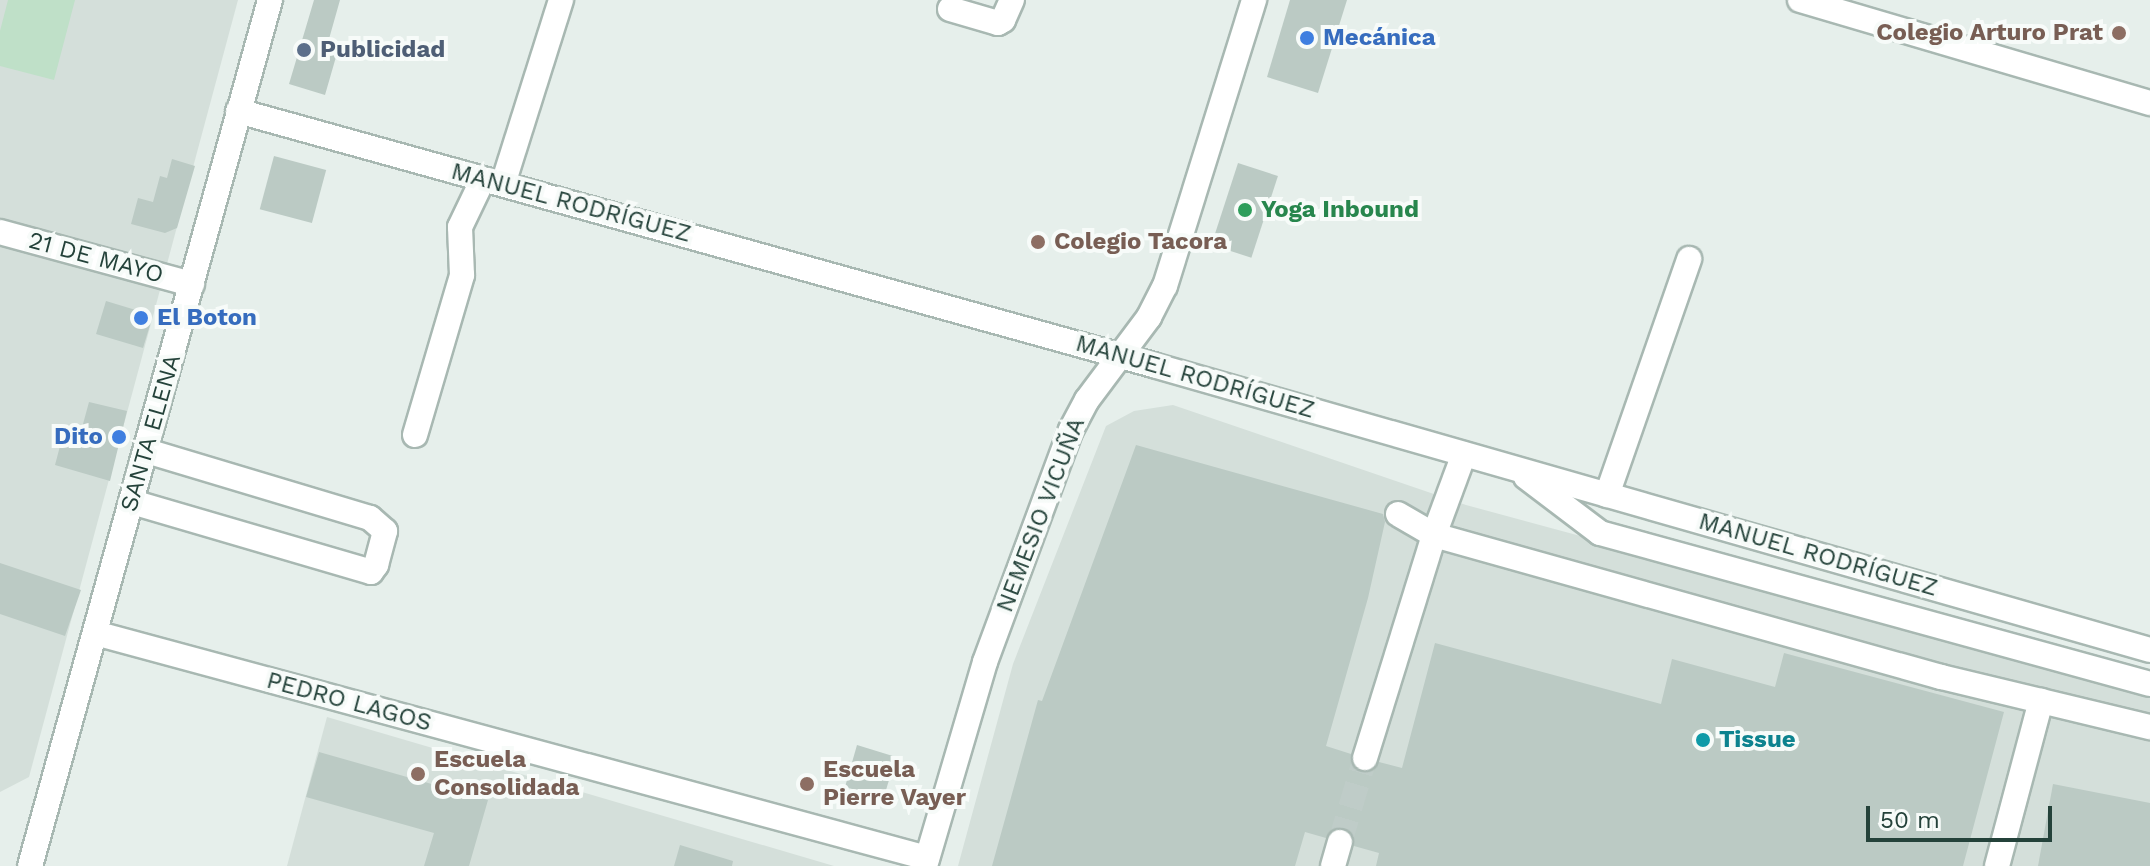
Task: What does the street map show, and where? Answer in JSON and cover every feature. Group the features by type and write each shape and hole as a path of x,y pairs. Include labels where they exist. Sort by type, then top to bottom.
{"street":[{"name":"SANTA ELENA","path":"30,866 270,0"},
{"path":"415,435 462,275 460,227 493,182 561,0"},
{"path":"950,9 998,23 1003,20 1012,0"},
{"name":"NEMESIO VICUÑA","path":"926,862 985,662 1071,430 1087,400 1149,317 1171,270 1254,0"},
{"path":"1800,0 2150,103"},
{"name":"MANUEL RODRÍGUEZ","path":"238,111 1122,356 2150,650"},
{"name":"21 DE MAYO","path":"0,232 192,284"},
{"path":"1607,495 1689,259"},
{"path":"132,502 371,572 376,565 385,531 370,518 146,451"},
{"path":"1365,758 1434,535 1464,454"},
{"path":"1514,468 1600,533 2150,684"},
{"path":"1398,514 1434,535 1926,673 2150,727"},
{"name":"PEDRO LAGOS","path":"95,633 926,862"},
{"path":"1997,866 2041,701"},
{"path":"1333,866 1340,842"}],"shaded area":[{"path":"0,0 238,0 29,777 0,792"},
{"path":"1173,405 1466,505 2150,690 2150,866 958,866 1013,664 1106,426 1134,411"},
{"name":"Escuela Consolidada","path":"327,717 834,866 287,866"}],"green space":[{"path":"8,0 75,0 54,80 0,66 0,31"}],"building":[{"path":"314,0 340,0 329,39 340,43 325,95 289,84"},
{"name":"Mecánica","path":"1290,0 1347,0 1318,93 1267,77"},
{"path":"274,156 326,170 312,223 260,209"},
{"path":"172,159 195,166 177,228 165,233 131,224 138,198 153,202 160,176 167,178"},
{"name":"Yoga Inbound","path":"1238,163 1278,176 1251,258 1211,245"},
{"path":"106,301 139,311 150,325 143,348 96,334"},
{"path":"89,402 127,411 110,481 55,465 64,431 80,435"},
{"path":"1136,445 1383,514 1385,522 1368,598 1326,746 1351,754 1351,762 1360,772 1369,772 1379,762 1402,768 1435,643 1661,704 1672,659 1775,687 1784,653 2004,712 1963,866 1376,866 1379,853 1354,846 1351,832 1337,827 1326,838 1305,832 1295,866 992,866 1038,700 1042,701"},
{"path":"0,563 81,590 65,636 0,614"},
{"path":"857,745 896,757 886,790 870,794 845,787"},
{"path":"319,752 488,800 469,866 424,866 434,833 306,797"},
{"path":"2053,784 2150,803 2150,866 2038,866"},
{"path":"680,845 733,861 732,866 674,866"}],"tunnel":[{"path":"1340,842 1365,758"}],"place":[{"name":"Colegio Arturo Prat","path":"2119,33"},
{"name":"Mecánica","path":"1307,38"},
{"name":"Publicidad","path":"304,50"},
{"name":"Yoga Inbound","path":"1245,210"},
{"name":"Colegio Tacora","path":"1038,242"},
{"name":"El Boton","path":"141,318"},
{"name":"Dito","path":"119,437"},
{"name":"Tissue","path":"1703,740"},
{"name":"Escuela Consolidada","path":"418,774"},
{"name":"Escuela Pierre Vayer","path":"807,784"}]}
